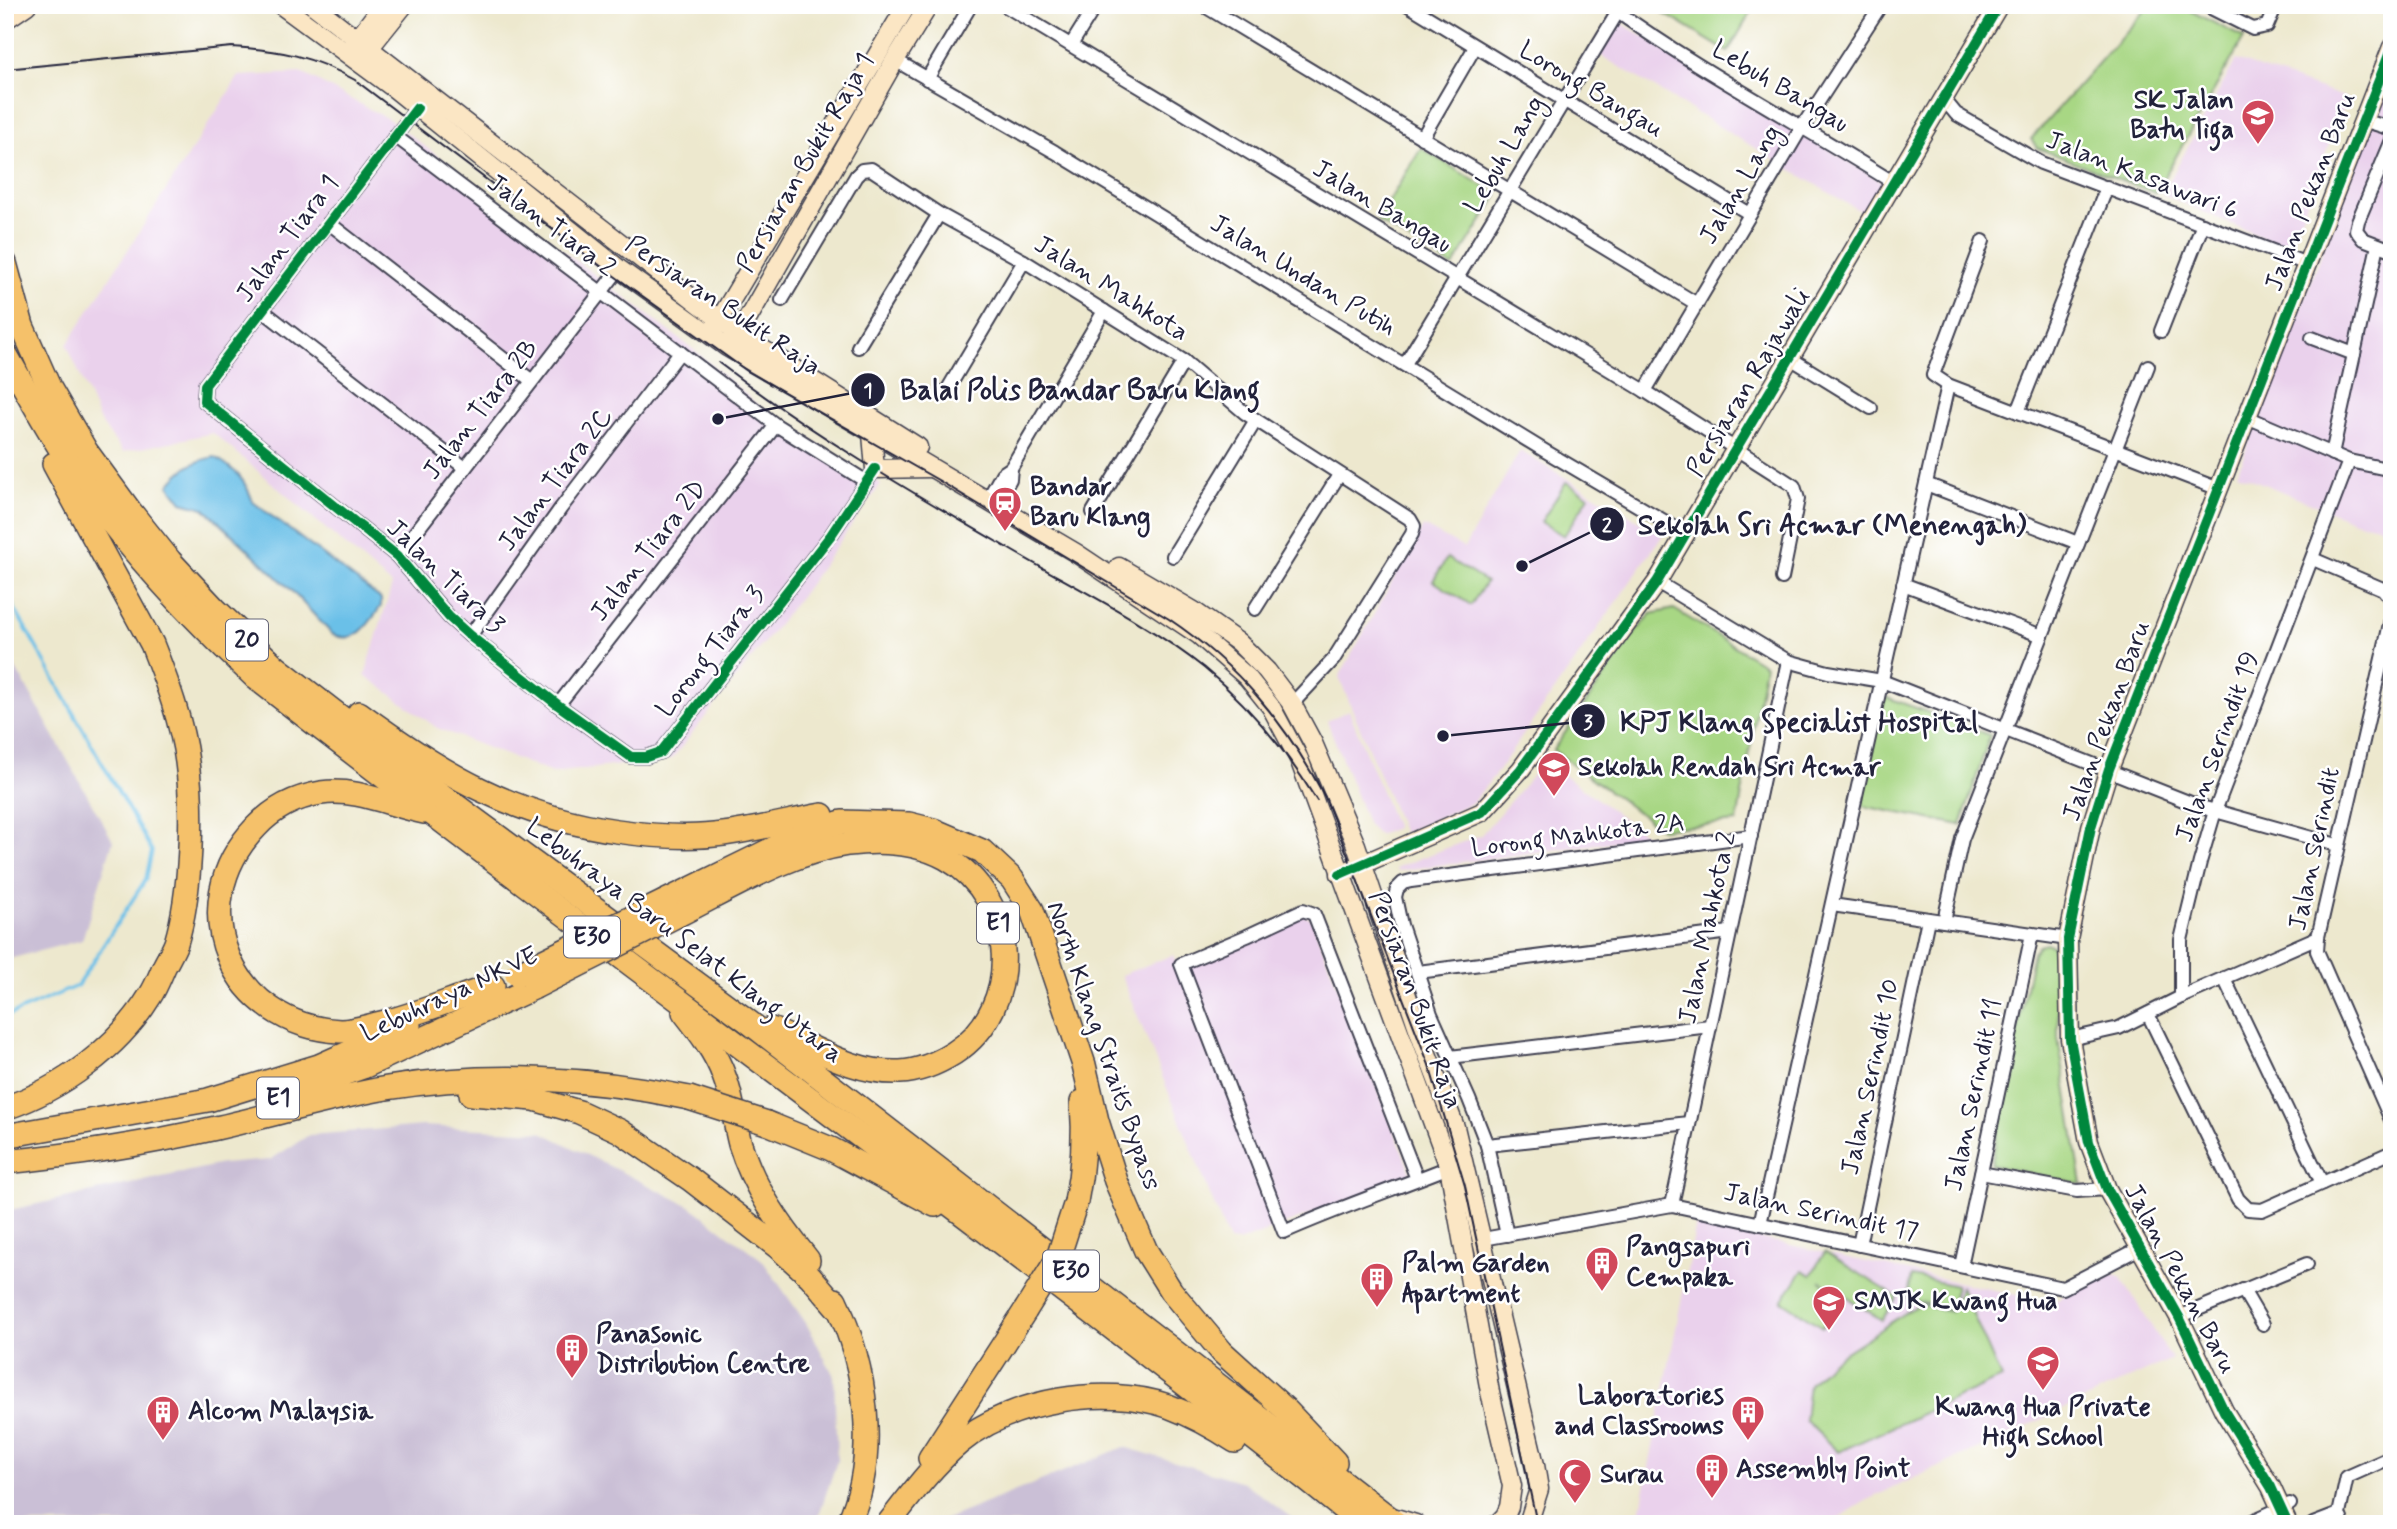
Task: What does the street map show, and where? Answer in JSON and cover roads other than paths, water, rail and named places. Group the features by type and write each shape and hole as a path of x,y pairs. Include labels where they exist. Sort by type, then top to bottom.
{"highway":[{"name":"Lebuhraya Baru Selat Klang Utara","path":"5,263 22,326 49,387 86,450 138,521 215,609 276,667 432,788 745,1019 1391,1519"},
{"name":"Lebuhraya Baru Selat Klang Utara","path":"5,353 80,480 141,560 198,624 256,678 961,1213 1362,1524"},
{"path":"5,376 152,644 177,716 187,762 190,809 188,868 176,943 150,996 123,1032 79,1071 21,1103 5,1108"},
{"path":"215,609 441,769 488,794 530,811 575,825 656,837 721,835 858,809 893,811 944,825 982,851"},
{"path":"431,813 396,806 367,795 335,792 306,796 274,811 249,835 225,874 221,887 219,916 226,949 240,978 258,998 284,1016 303,1024 333,1030 342,1031 386,1022 493,986"},
{"name":"North Klang Straits Bypass","path":"525,981 672,908 803,834 842,822 909,824 933,830 982,851 1012,879 1032,910 1084,1065 1097,1121 1116,1181 1146,1251 1171,1292 1222,1352 1285,1409 1391,1519"},
{"name":"E1","path":"672,908 822,849 883,842 925,849 947,858 969,874 986,897 999,926 1004,967 1002,987 994,1007 985,1024 972,1039 931,1065 903,1072 884,1072 848,1064 806,1043 745,1019"},
{"name":"E30","path":"5,1136 208,1100 282,1079 358,1051 493,986 525,981"},
{"name":"Lebuhraya NKVE","path":"5,1155 196,1120 296,1092 363,1067 525,981"},
{"path":"665,991 714,1054 725,1076 741,1145 757,1185 780,1223 831,1292 841,1312 856,1359 866,1419 866,1449 848,1524"},
{"path":"904,1503 1058,1258 1076,1202 1085,1136 1073,1030"},
{"path":"5,1162 74,1155 214,1128 358,1094 457,1081 513,1079 578,1082 656,1091 689,1098 767,1122 831,1149 928,1204 961,1213"},
{"path":"259,1117 422,1094 482,1093 534,1099 579,1112 620,1131 690,1179 779,1248 810,1276 841,1312"},
{"path":"888,1524 959,1443 984,1425 1061,1399 1133,1398 1167,1406 1209,1424 1296,1480 1328,1496"}],"main road":[{"path":"5,20 27,5"},
{"name":"Persiaran Bukit Raja","path":"281,5 358,51 732,340 872,435 933,468 1128,586 1199,635 1247,677 1271,707 1299,759 1449,1167 1490,1392 1512,1486 1509,1507 1501,1521"},
{"name":"Persiaran Bukit Raja","path":"313,5 417,108 619,269 715,328"},
{"path":"358,51 383,5"},
{"path":"358,51 404,5"},
{"name":"Persiaran Bukit Raja 1","path":"715,328 907,5"},
{"name":"Persiaran Bukit Raja 1","path":"732,340 929,5"},
{"name":"Persiaran Rajawali","path":"1340,874 1482,812 1521,769 1657,582 1999,5"},
{"name":"Jalan Pekan Baru","path":"2301,1524 2286,1512 2224,1411 2179,1317 2106,1189 2090,1142 2070,1039 2068,939 2091,827 2109,769 2392,47"},
{"name":"Persiaran Bukit Raja","path":"732,340 1194,611 1238,642 1267,671 1292,704 1335,791 1455,1127 1538,1478 1539,1489 1528,1524"},
{"path":"872,435 871,475 933,468"},
{"path":"1391,1519 1416,1524"}],"street":[{"path":"927,79 971,5"},
{"name":"Jalan Bangau","path":"1004,5 1645,391 1794,486 1798,499 1782,578"},
{"path":"1071,45 1096,5"},
{"name":"Lorong Bangau","path":"1408,5 1750,214"},
{"name":"Jalan Lang","path":"1645,391 1802,127 1881,5"},
{"path":"2205,5 2253,29 2261,29 2267,26 2276,5"},
{"path":"1211,7 1697,304"},
{"name":"Lebuh Bangau","path":"1616,8 1698,64 1894,183"},
{"name":"Lebuh Lang","path":"1405,365 1564,101 1616,8"},
{"path":"1422,138 1475,47"},
{"name":"Jalan Undan Putih","path":"895,60 1055,152 1686,534"},
{"path":"1945,97 1951,109 1965,120"},
{"name":"Jalan Tiara 1","path":"204,401 205,384 417,108"},
{"path":"1931,121 1941,115 1965,120"},
{"name":"Jalan Kasawari 6","path":"1965,120 2041,163 2307,264"},
{"path":"2363,120 2392,129"},
{"name":"Jalan Tiara 2","path":"395,136 776,425 871,475"},
{"path":"2392,139 2356,230 2363,239 2392,250"},
{"name":"Jalan Mahkota","path":"782,300 856,176 862,170 871,169 939,214 1024,261 1184,361 1245,413 1410,519 1414,526 1412,534 1333,660 1292,704"},
{"path":"2018,412 2106,187"},
{"path":"858,347 939,214"},
{"path":"329,223 532,381"},
{"path":"2161,331 2203,224"},
{"path":"1983,241 1933,374 1948,385 2219,489"},
{"path":"2332,454 2378,245"},
{"path":"946,392 1024,261"},
{"name":"Jalan Tiara 2B","path":"397,556 619,269"},
{"path":"262,310 465,468"},
{"path":"996,495 1002,474 1011,468 1104,311"},
{"path":"2312,338 2354,354"},
{"name":"Jalan Tiara 2C","path":"470,636 561,508 680,352"},
{"path":"1790,358 1871,408"},
{"path":"1093,512 1184,361"},
{"path":"1944,921 1962,839 2148,366"},
{"path":"1760,1224 1948,385"},
{"name":"Jalan Tiara 3","path":"204,401 397,556 449,617 558,705"},
{"path":"2247,417 2349,461 2392,470"},
{"path":"1173,556 1256,420"},
{"name":"Jalan Tiara 2D","path":"558,705 776,425"},
{"name":"Jalan Serindit 19","path":"2181,997 2181,940 2215,811 2314,559 2349,461"},
{"name":"Lorong Tiara 3","path":"558,705 631,757 646,757 661,752 831,535 871,475"},
{"path":"1255,609 1339,475"},
{"path":"1926,484 2078,543"},
{"path":"2314,559 2383,589 2390,598 2392,608"},
{"path":"1657,582 1788,661 1828,672 1882,681 2215,811 2337,845"},
{"path":"1903,584 2042,636"},
{"name":"Jalan Serindit","path":"2392,615 2337,845 2317,951 2392,1122"},
{"name":"Jalan Mahkota 2","path":"1672,1205 1788,661"},
{"name":"Lorong Mahkota 2A","path":"1418,972 1401,926 1395,897 1397,889 1403,883 1751,836"},
{"path":"1832,905 2068,939"},
{"path":"1417,1179 1314,914 1303,910 1181,964 1284,1232 1449,1167"},
{"name":"Jalan Serindit 10","path":"1858,1245 1928,919"},
{"path":"1507,1235 1487,1145 1431,1014 1418,972 1730,932"},
{"name":"Jalan Serindit 11","path":"1961,1266 2032,934"},
{"path":"2070,1039 2119,1028 2181,997 2318,937"},
{"path":"2224,978 2322,1183"},
{"path":"2148,1014 2242,1205 2248,1209 2262,1210 2392,1152"},
{"path":"1450,1057 1710,1026"},
{"path":"1487,1145 1689,1123"},
{"path":"1981,1173 2077,1191 2106,1189"},
{"name":"Jalan Serindit 17","path":"1483,1239 1672,1205 2063,1289 2140,1248"},
{"path":"2179,1317 2307,1264"},
{"path":"2243,1290 2263,1324"},
{"path":"2313,1524 2341,1519 2347,1477 2392,1457"},
{"path":"2246,1524 2286,1512"}],"water":[{"path":"215,457 239,476 253,502 381,599 381,606 361,631 348,637 332,634 289,588 204,508 182,502 169,485 189,466"}],"waterway":[{"path":"5,592 152,851 146,879 77,986 5,1017"}],"tram line":[{"path":"5,69 232,47 266,50 325,65 355,80 602,267 747,371 938,480 1169,619 1239,676 1277,720 1325,797 1429,1065 1465,1186 1537,1524"},
{"path":"719,363 858,459 967,525 1133,619 1182,651 1221,682 1252,713 1280,747 1317,801"}],"place":[{"name":"SK Jalan Batu Tiga","path":"2258,146"},
{"name":"Balai Polis Bandar Baru Klang","path":"718,419"},
{"name":"Bandar Baru Klang","path":"1005,533"},
{"name":"Sekolah Sri Acmar (Menengah)","path":"1522,566"},
{"name":"KPJ Klang Specialist Hospital","path":"1443,736"},
{"name":"Sekolah Rendah Sri Acmar","path":"1554,798"},
{"name":"Pangsapuri Cempaka","path":"1602,1293"},
{"name":"Palm Garden Apartment","path":"1377,1309"},
{"name":"SMJK Kwang Hua","path":"1829,1332"},
{"name":"Panasonic Distribution Centre","path":"572,1380"},
{"name":"Kwang Hua Private High School","path":"2043,1392"},
{"name":"Alcom Malaysia","path":"163,1442"},
{"name":"Laboratories and Classrooms","path":"1748,1442"},
{"name":"Assembly Point","path":"1712,1500"},
{"name":"Surau","path":"1575,1505"}]}
